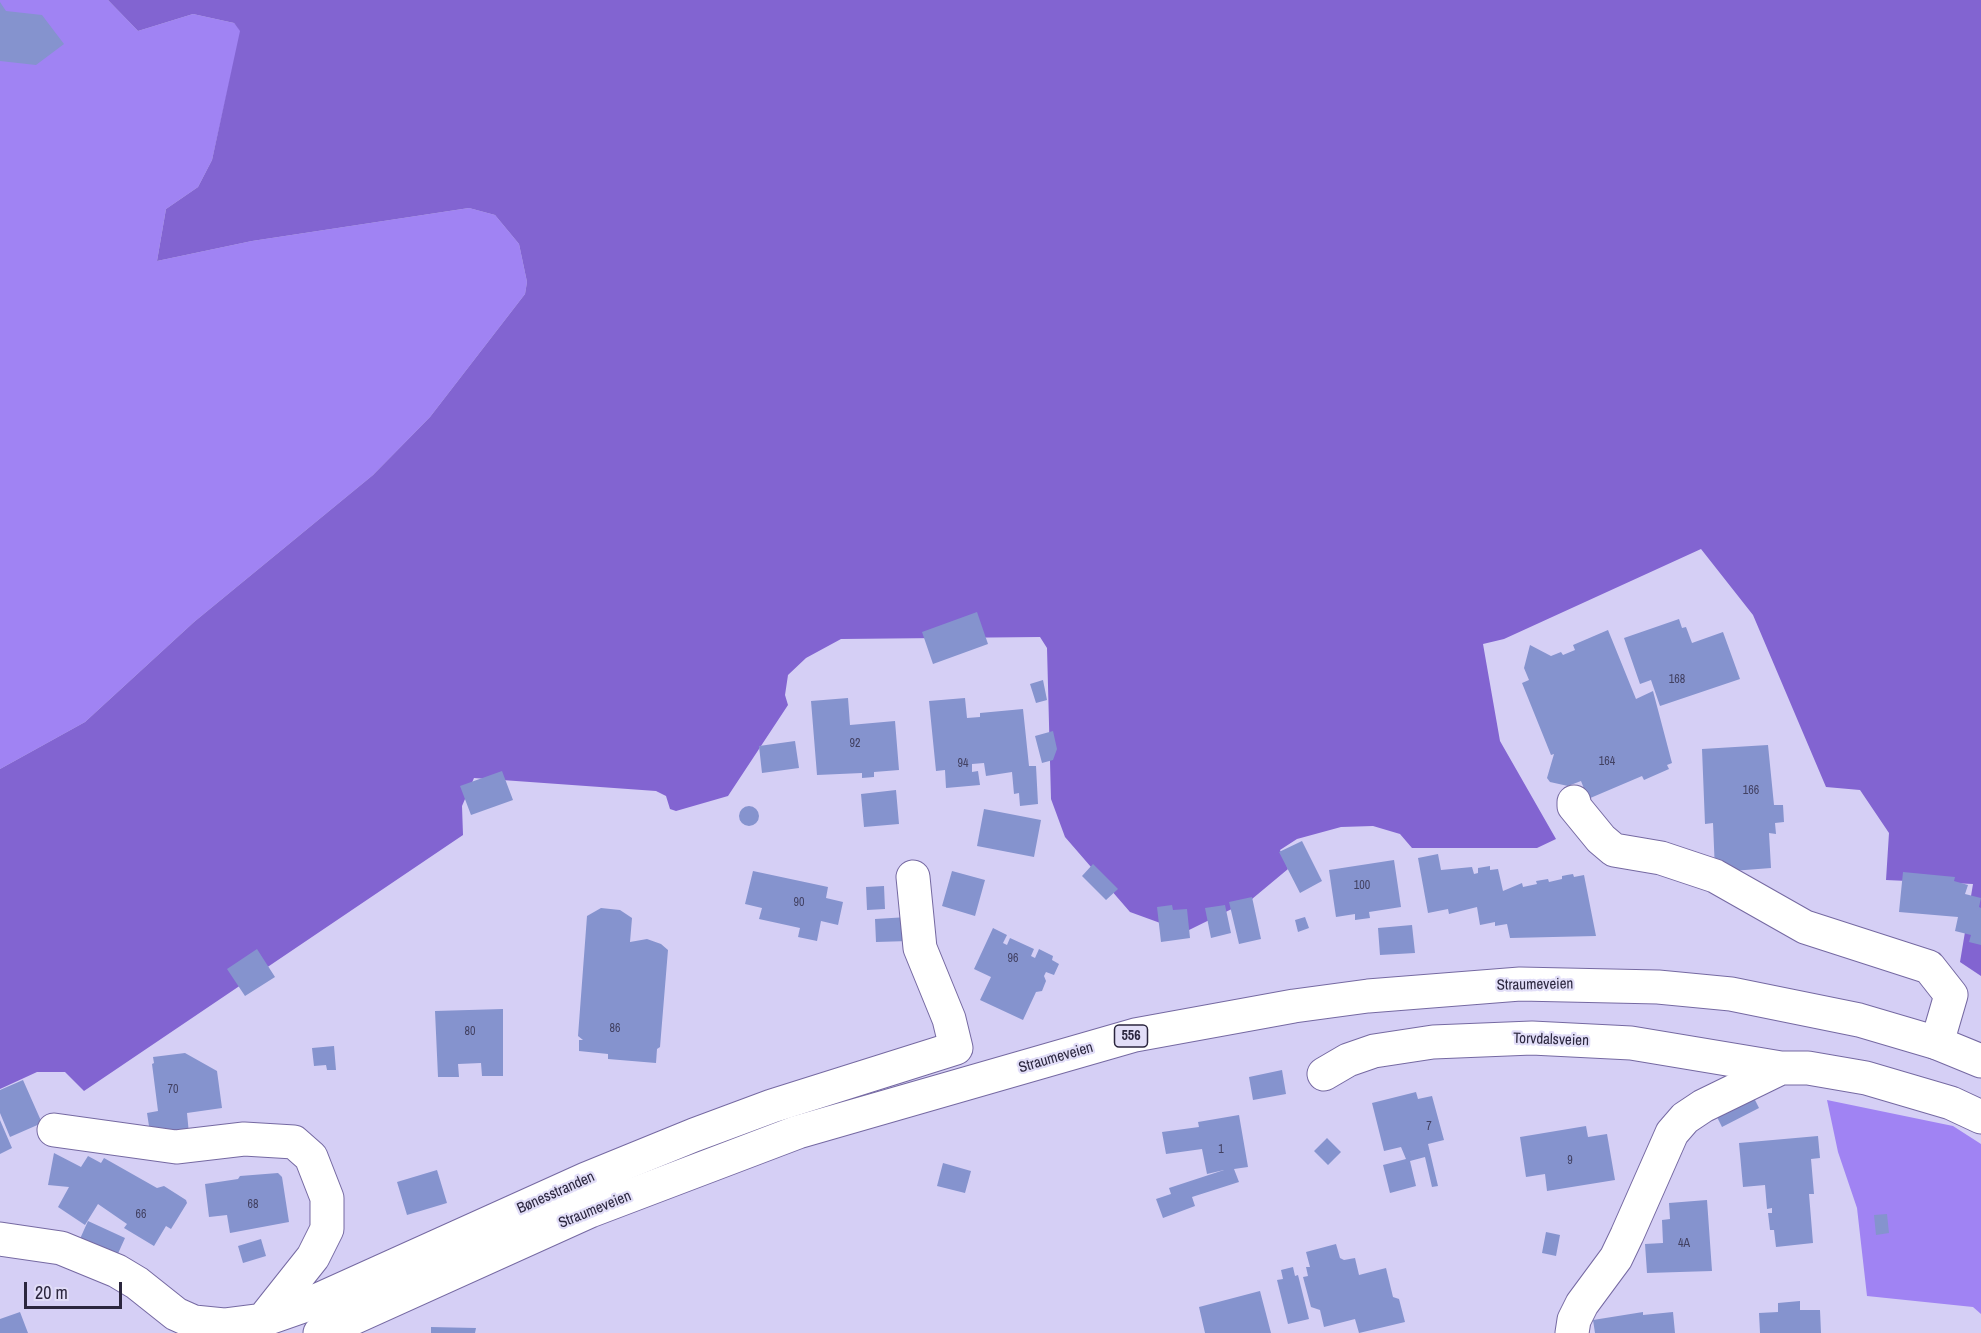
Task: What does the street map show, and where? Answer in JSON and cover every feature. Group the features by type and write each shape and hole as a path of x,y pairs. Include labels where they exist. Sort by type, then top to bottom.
{"street":[{"path":"1574,802 1601,839 1614,850 1661,858 1715,876 1806,927 1929,967 1951,995 1937,1042"},
{"name":"Bønesstranden","path":"0,1239 61,1248 117,1271 137,1283 176,1314 194,1322 224,1325 263,1320 309,1304 586,1179 694,1135 772,1106 956,1048 949,1019 920,948 913,877"},
{"name":"Straumeveien","path":"321,1333 590,1211 798,1132 1135,1035 1213,1020 1390,993 1520,984 1589,984 1731,994 1859,1020 1937,1042 1981,1061"},
{"name":"Torvdalsveien","path":"1324,1074 1348,1060 1374,1051 1433,1042 1532,1038 1631,1043 1781,1068 1808,1068 1866,1078 1951,1103 1981,1117"},
{"name":"Torvdalsveien","path":"1572,1333 1574,1320 1582,1304 1616,1258 1672,1133 1685,1118 1702,1106 1781,1068"},
{"path":"54,1130 177,1147 244,1138 294,1142 311,1157 327,1198 327,1229 313,1257 263,1320"}],"shaded area":[{"path":"0,0 108,0 138,31 193,14 234,23 241,31 212,160 198,187 166,209 157,261 252,241 469,208 495,215 519,244 527,282 525,294 430,417 373,475 194,622 85,722 0,769"},
{"path":"108,0 1981,0 1981,976 1960,962 1973,884 1886,880 1889,833 1860,790 1826,787 1753,615 1701,549 1504,639 1483,644 1500,741 1556,839 1537,848 1412,848 1400,834 1373,826 1341,827 1297,839 1280,850 1288,869 1252,899 1185,932 1130,912 1065,837 1051,799 1047,648 1040,637 841,639 806,658 788,675 785,695 788,705 728,796 676,811 670,809 666,796 656,791 474,778 462,806 463,835 84,1091 65,1072 37,1072 0,1089 0,769 85,722 194,622 373,475 430,417 525,294 527,282 519,244 495,215 469,208 252,241 157,261 166,209 198,187 212,160 240,31 234,23 193,14 138,31"},
{"path":"1827,1100 1953,1126 1981,1144 1981,1314 1973,1307 1867,1296 1857,1208 1838,1152"}],"building":[{"path":"0,2 6,11 42,15 64,44 36,65 0,61"},
{"path":"977,612 988,644 933,664 922,632"},
{"path":"1679,619 1682,628 1686,627 1692,643 1723,632 1740,679 1660,706 1651,680 1640,684 1624,638"},
{"path":"1608,630 1636,699 1653,691 1672,763 1667,765 1669,769 1644,780 1642,776 1588,799 1581,781 1568,786 1550,782 1547,778 1554,754 1551,755 1522,683 1529,680 1524,668 1530,645 1551,656 1561,652 1563,655 1575,650 1573,645"},
{"path":"1043,680 1047,700 1036,703 1030,684"},
{"path":"848,698 850,725 895,721 899,770 874,772 874,777 862,778 862,773 817,775 811,701"},
{"path":"965,698 967,718 980,717 980,713 1023,709 1029,766 1036,766 1038,804 1020,806 1019,793 1014,794 1012,772 986,776 984,763 972,764 972,772 978,771 980,785 946,788 945,770 936,771 929,701"},
{"path":"1053,731 1057,749 1053,760 1042,763 1035,736"},
{"path":"795,741 799,768 762,773 759,746"},
{"path":"1768,745 1774,805 1783,805 1784,822 1775,823 1776,834 1769,833 1771,868 1715,871 1713,823 1705,824 1702,749"},
{"path":"502,771 513,800 471,815 460,786"},
{"path":"896,790 899,824 864,827 861,794"},
{"path":"749,806 756,809 759,816 756,823 749,826 742,823 739,816 742,809"},
{"path":"984,809 1041,820 1034,857 977,846"},
{"path":"1302,841 1322,881 1300,893 1279,852"},
{"path":"1438,854 1441,870 1472,867 1474,874 1478,873 1478,868 1490,866 1490,870 1498,869 1503,891 1522,883 1523,887 1537,884 1536,881 1548,879 1549,882 1562,879 1562,876 1584,875 1596,936 1510,938 1507,924 1495,926 1495,922 1480,925 1477,907 1449,914 1448,909 1428,913 1418,858"},
{"path":"1394,860 1401,907 1369,912 1370,918 1355,920 1355,914 1336,917 1329,870"},
{"path":"1093,864 1118,889 1106,900 1082,876"},
{"path":"753,871 828,887 826,898 843,902 838,925 821,921 817,941 798,937 800,928 759,919 762,908 745,904"},
{"path":"952,871 985,880 975,916 942,906"},
{"path":"1903,872 1955,877 1954,881 1968,885 1965,894 1981,898 1979,907 1981,908 1981,945 1969,942 1971,935 1955,931 1958,917 1899,912"},
{"path":"884,886 885,909 867,910 866,887"},
{"path":"1252,897 1261,939 1239,944 1229,902"},
{"path":"1172,905 1173,910 1187,909 1190,938 1161,942 1157,907"},
{"path":"1225,905 1231,933 1211,938 1205,908"},
{"path":"601,908 620,910 632,918 630,942 647,939 661,944 668,950 660,1047 657,1049 656,1063 608,1059 608,1054 579,1051 579,1040 583,1040 578,1036 587,916"},
{"path":"908,917 909,941 876,942 875,919"},
{"path":"1305,917 1309,928 1298,932 1295,920"},
{"path":"1412,925 1415,953 1380,955 1378,928"},
{"path":"993,928 1007,935 1003,943 1007,945 1010,938 1034,949 1031,956 1035,958 1039,949 1053,956 1052,960 1059,964 1054,975 1046,972 1044,976 1046,981 1042,991 1036,992 1023,1020 980,1000 991,977 974,969"},
{"path":"257,949 275,977 245,996 227,969"},
{"path":"503,1009 503,1076 482,1076 481,1063 458,1064 459,1077 438,1077 435,1011"},
{"path":"334,1046 336,1070 327,1070 326,1065 314,1066 312,1048"},
{"path":"185,1053 217,1071 222,1108 187,1113 189,1134 151,1139 147,1113 158,1111 153,1057"},
{"path":"1282,1070 1286,1094 1253,1100 1249,1077"},
{"path":"23,1080 42,1123 10,1137 0,1113 0,1090"},
{"path":"1416,1092 1418,1099 1432,1096 1444,1140 1428,1144 1438,1186 1432,1187 1425,1157 1410,1161 1416,1186 1390,1193 1383,1165 1406,1159 1401,1147 1384,1151 1372,1103"},
{"path":"1751,1092 1759,1108 1722,1127 1714,1111"},
{"path":"1239,1115 1248,1167 1234,1169 1239,1182 1192,1197 1195,1206 1163,1218 1156,1199 1171,1194 1169,1188 1224,1170 1207,1174 1202,1149 1166,1154 1162,1132 1199,1127 1198,1122"},
{"path":"0,1120 12,1148 0,1154"},
{"path":"1586,1126 1588,1137 1607,1134 1615,1180 1547,1191 1545,1174 1526,1177 1520,1137"},
{"path":"1818,1136 1820,1158 1811,1159 1814,1194 1809,1194 1813,1243 1776,1247 1774,1230 1770,1230 1768,1213 1772,1213 1772,1208 1767,1209 1765,1185 1743,1187 1739,1143"},
{"path":"1327,1138 1341,1152 1328,1165 1314,1151"},
{"path":"54,1153 81,1167 88,1156 101,1163 104,1158 157,1188 164,1186 186,1200 187,1203 171,1229 166,1226 154,1246 124,1228 127,1224 98,1204 85,1225 58,1207 69,1187 48,1185"},
{"path":"943,1163 971,1171 965,1193 937,1186"},
{"path":"437,1170 447,1203 407,1215 397,1182"},
{"path":"278,1173 282,1177 289,1222 230,1233 227,1215 209,1217 205,1184 238,1179 240,1176"},
{"path":"1707,1200 1712,1271 1647,1273 1645,1244 1663,1243 1662,1220 1670,1219 1669,1203"},
{"path":"1887,1214 1889,1233 1876,1235 1874,1215"},
{"path":"88,1221 125,1238 116,1258 79,1241"},
{"path":"1546,1232 1560,1235 1556,1256 1542,1253"},
{"path":"261,1239 266,1256 243,1263 238,1246"},
{"path":"1336,1244 1340,1258 1344,1260 1355,1258 1359,1275 1386,1268 1393,1297 1399,1299 1405,1322 1359,1333 1355,1319 1324,1327 1320,1310 1311,1307 1303,1277 1308,1276 1306,1267 1310,1267 1306,1252"},
{"path":"1293,1267 1295,1276 1298,1275 1309,1319 1288,1324 1277,1280 1283,1279 1281,1270"},
{"path":"1260,1291 1271,1333 1205,1333 1199,1307"},
{"path":"1800,1301 1800,1310 1820,1310 1821,1333 1760,1333 1759,1313 1778,1312 1778,1303"},
{"path":"20,1312 28,1333 0,1333 0,1319"},
{"path":"1643,1312 1643,1315 1673,1312 1675,1333 1595,1333 1593,1320"},
{"path":"431,1327 476,1328 475,1333 431,1333"}]}
